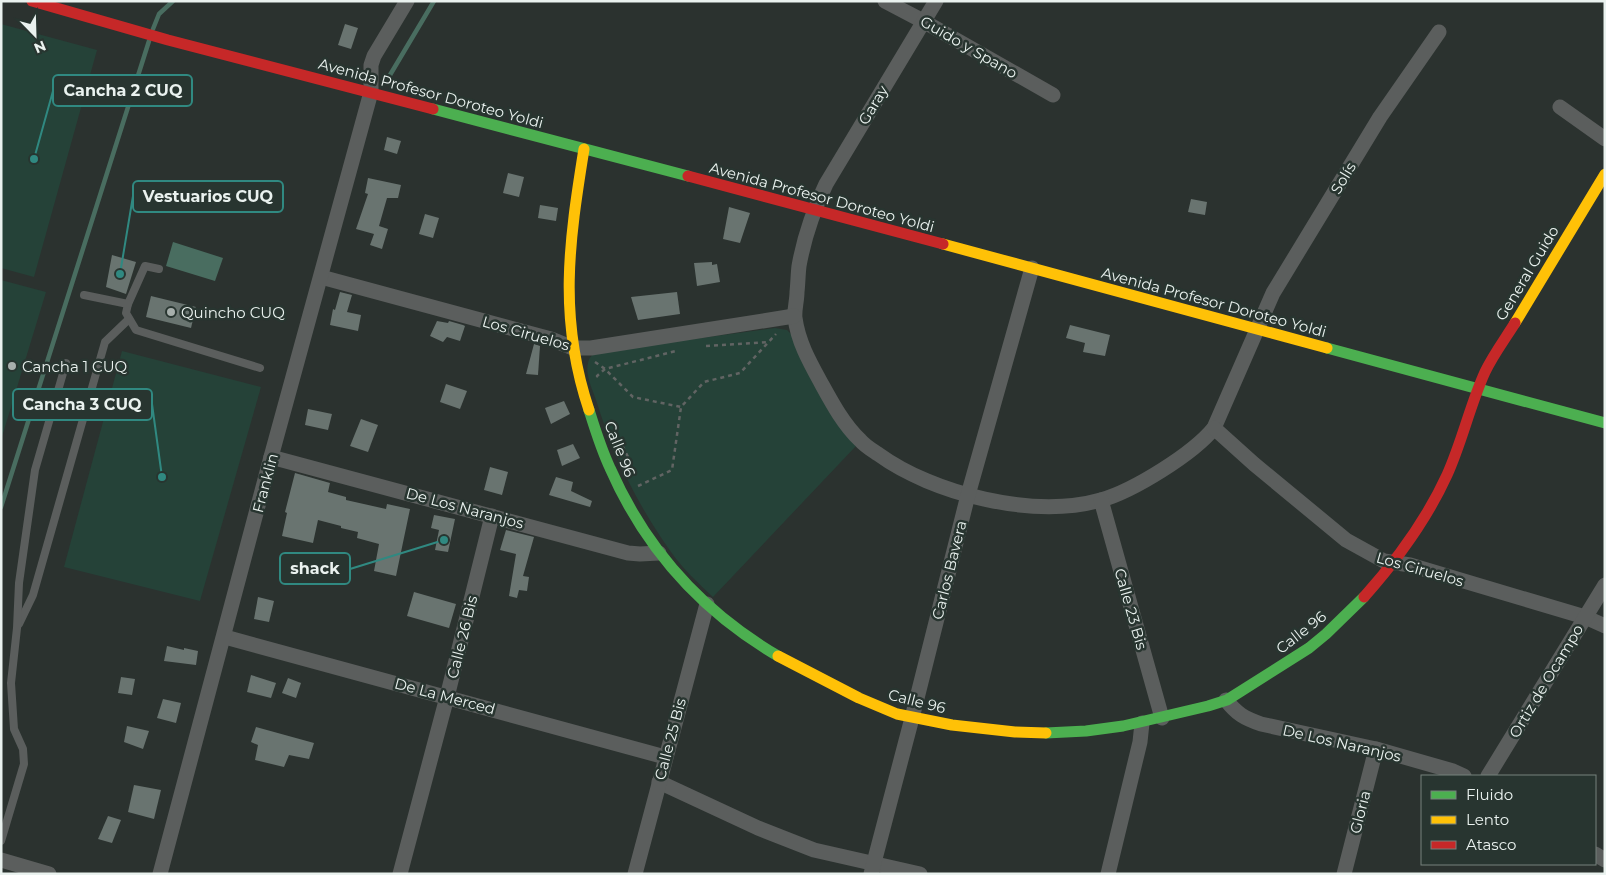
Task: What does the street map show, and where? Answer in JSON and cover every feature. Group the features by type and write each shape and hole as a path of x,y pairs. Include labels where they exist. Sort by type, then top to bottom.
{"street":[{"name":"Avenida Profesor Doroteo Yoldi","path":"32,1 168,40 371,92 1032,268 1605,423"},
{"name":"Franklin","path":"160,874 371,92 371,66 374,56 407,1"},
{"name":"Guido y Spano","path":"885,1 1052,95"},
{"name":"Garay","path":"790,317 799,266 814,210 826,184 936,1"},
{"name":"Solís","path":"1214,428 1273,293 1380,117 1439,32"},
{"path":"1560,107 1605,139"},
{"name":"Calle 96","path":"584,149 570,245 569,304 573,348 588,409 615,481 636,519 659,553 681,580 707,604 755,642 818,679 893,713 930,722 1030,734 1065,733 1142,723 1226,700 1283,666 1323,636 1358,604 1395,563 1430,511 1448,472 1478,388"},
{"name":"General Guido","path":"1478,388 1486,370 1605,174"},
{"name":"Carlos Bavera","path":"872,869 968,495 1032,268"},
{"name":"Los Ciruelos","path":"322,277 551,340 573,348 591,348 790,317"},
{"path":"790,317 829,398 860,441 898,467 922,480 968,495 1025,506 1054,506 1101,500 1131,487 1164,469 1203,440 1214,428"},
{"name":"Los Ciruelos","path":"1214,428 1254,464 1346,540 1384,562 1410,565 1585,617 1605,626"},
{"name":"De Los Naranjos","path":"272,457 628,553 659,553"},
{"name":"Calle 23 Bis","path":"1101,500 1162,718"},
{"name":"Calle 26 Bis","path":"400,874 492,516"},
{"name":"Ortiz de Ocampo","path":"1489,775 1605,585"},
{"name":"Calle 25 Bis","path":"635,874 707,604"},
{"name":"De La Merced","path":"225,637 665,757"},
{"name":"De Los Naranjos","path":"1226,700 1243,717 1261,724 1376,749 1462,775"},
{"path":"1108,874 1140,742 1142,723"},
{"name":"Gloria","path":"1344,874 1376,749"},
{"path":"659,782 792,842 814,850 872,869 920,874"},
{"path":"1,860 49,874"}],"lane":[{"path":"159,269 145,266 128,304 126,313 136,330 260,368"},
{"path":"84,295 128,304"},
{"path":"17,628 33,595 105,342 129,319"},
{"path":"1,841 24,764 23,748 14,730 11,683 17,628 19,583 35,470 66,363"}],"path":[{"path":"618,437 631,463 637,486 672,470 681,407 704,382 740,373 790,317"},
{"path":"698,347 769,342"},
{"path":"573,348 605,369 633,397 681,407"},
{"path":"600,385 597,376 605,369 680,350"}],"shaded area":[{"path":"1,24 97,50 34,277 1,268"},
{"path":"173,242 223,258 215,281 166,266"},
{"name":"Cancha 1 CUQ","path":"1,280 46,292 1,440"},
{"path":"775,328 787,330 792,335 856,446 713,597 691,576 676,558 659,535 637,498 610,440 588,377 588,361 597,352"},
{"path":"122,351 261,387 200,601 64,567"}],"building":[{"path":"345,24 358,28 351,49 338,45"},
{"path":"387,137 401,141 397,154 384,150"},
{"path":"508,173 524,177 519,197 503,193"},
{"path":"368,178 401,185 398,198 387,198 379,226 388,229 382,249 370,245 374,234 356,229 368,194 365,193"},
{"path":"1191,199 1207,202 1205,215 1188,212"},
{"path":"540,205 558,208 556,221 538,218"},
{"path":"729,207 750,213 740,243 723,239"},
{"path":"425,214 439,218 433,238 419,234"},
{"path":"112,255 136,262 126,294 106,287"},
{"path":"712,262 712,265 717,264 720,282 697,286 694,263"},
{"path":"340,292 352,295 347,312 361,315 358,331 330,325 333,309 335,310"},
{"path":"677,292 680,314 638,320 631,297"},
{"name":"Quincho CUQ","path":"151,296 196,307 191,328 146,317"},
{"path":"437,321 448,323 449,321 465,326 460,341 447,337 443,342 430,336"},
{"path":"1070,325 1110,335 1105,356 1083,352 1085,343 1066,338"},
{"path":"534,344 540,346 538,375 526,374"},
{"path":"446,384 467,391 460,409 440,402"},
{"path":"564,401 570,414 551,424 545,408"},
{"path":"308,409 332,414 328,430 305,425"},
{"path":"361,419 378,425 368,452 350,446"},
{"path":"573,444 580,458 562,466 557,450"},
{"path":"490,467 508,472 502,495 484,490"},
{"path":"295,473 330,483 328,492 346,497 346,500 386,509 387,504 410,509 396,576 374,571 379,544 357,538 358,532 341,528 341,526 318,520 313,543 282,536 287,513 285,512"},
{"path":"556,477 573,482 571,491 592,501 590,507 549,495"},
{"path":"434,515 455,519 448,552 435,550 439,530 431,528"},
{"path":"506,530 534,537 523,576 529,577 527,591 519,590 517,598 509,596 516,554 500,550"},
{"path":"414,592 456,604 449,628 407,616"},
{"path":"258,597 274,601 269,622 254,619"},
{"path":"167,646 198,651 196,665 164,661"},
{"path":"251,675 276,683 271,698 247,692"},
{"path":"121,677 135,679 132,695 118,693"},
{"path":"288,678 301,683 296,698 282,693"},
{"path":"163,699 181,703 176,723 157,718"},
{"path":"127,726 149,731 143,749 124,742"},
{"path":"256,727 314,743 309,759 289,755 284,767 255,760 258,745 251,742"},
{"path":"134,785 161,790 154,819 128,812"},
{"path":"108,816 121,820 112,843 98,839"}],"waterway":[{"path":"153,29 159,14 173,1"},
{"path":"390,75 434,1"},
{"path":"1,507 149,41"}],"traffic: fast":[{"path":"433,109 688,176"},
{"path":"1327,348 1605,423"},
{"path":"589,410 598,439 624,498 659,552 700,598 724,619 778,656"},
{"path":"1046,733 1086,731 1123,726 1227,700 1309,648 1364,597"}],"traffic: slow":[{"path":"584,149 574,216 569,280 573,343 579,376 589,410"},
{"path":"1515,323 1605,174"},
{"path":"943,244 1327,348"},
{"path":"778,656 859,698 897,714 952,725 1015,732 1046,733"}],"traffic: jam":[{"path":"32,1 168,40 433,109"},
{"path":"688,176 943,244"},
{"path":"1364,597 1399,554 1439,492 1485,372 1515,323"}],"place":[{"name":"Cancha 2 CUQ","path":"34,159"},
{"name":"Vestuarios CUQ","path":"120,274"},
{"name":"Quincho CUQ","path":"171,312"},
{"name":"Cancha 1 CUQ","path":"12,366"},
{"name":"Cancha 3 CUQ","path":"162,477"},
{"name":"shack","path":"444,540"}]}
